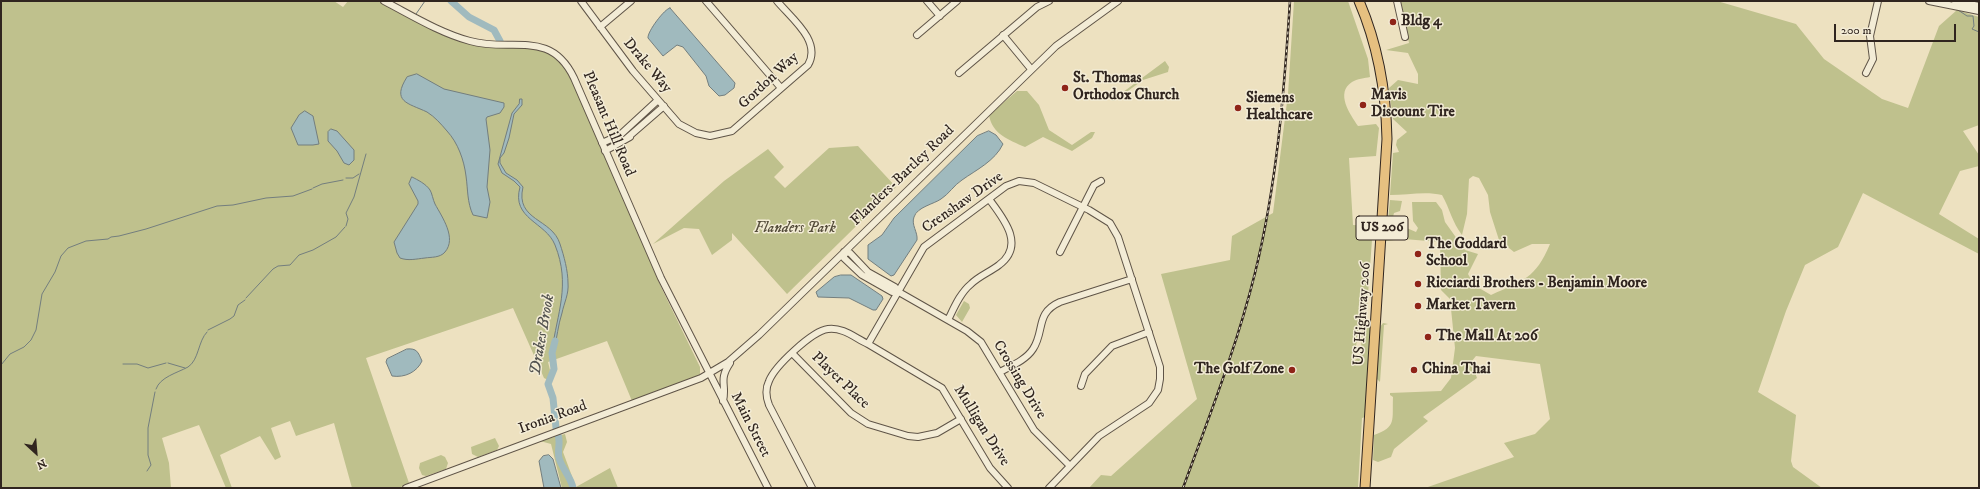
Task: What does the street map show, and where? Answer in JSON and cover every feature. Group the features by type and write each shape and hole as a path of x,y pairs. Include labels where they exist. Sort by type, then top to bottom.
{"highway":[{"name":"US Highway 206","path":"1359,1 1372,36 1380,69 1385,102 1387,139 1365,488"}],"street":[{"name":"Pleasant Hill Road","path":"384,1 431,25 471,42 532,45 544,48 556,54 571,72 661,278 709,374"},
{"name":"Drake Way","path":"581,1 620,56 658,100 684,128 702,135"},
{"path":"600,27 631,1"},
{"path":"706,1 781,88"},
{"name":"Gordon Way","path":"702,135 719,135 732,131 808,65 812,45 805,33 777,1"},
{"path":"927,1 940,16"},
{"path":"917,36 957,1"},
{"path":"959,73 1036,7 1049,1"},
{"path":"1105,1 1109,7"},
{"name":"Flanders-Bartley Road","path":"709,374 733,358 1031,69 1062,41 1118,1"},
{"path":"1397,1 1405,37"},
{"path":"1866,73 1873,59 1870,31 1878,1"},
{"path":"1929,1 1979,11"},
{"path":"1955,1 1979,6"},
{"path":"1003,35 1031,69"},
{"path":"602,143 620,134 658,100"},
{"path":"605,151 626,139 664,106"},
{"name":"Crenshaw Drive","path":"868,344 897,291 924,247 1011,184 1025,181 1037,184 1106,219 1113,227 1132,278 1160,367 1160,383 1155,395 1144,407 1115,424 1099,436 1049,488"},
{"path":"1060,252 1094,185 1101,181"},
{"path":"948,320 966,289 979,278 1001,264 1008,252 1011,242 1009,228 989,199"},
{"name":"Crossing Drive","path":"844,252 844,258 862,275 892,292 897,291 948,320 981,342 1034,430 1070,466"},
{"path":"1000,372 1023,359 1032,350 1036,342 1042,320 1051,307 1060,302 1132,278"},
{"path":"812,488 769,405 766,396 767,387 771,376 814,334 829,329 843,331 868,344"},
{"path":"1080,386 1085,374 1108,350 1121,341 1149,332"},
{"name":"Mulligan Drive","path":"868,344 940,386 990,468 1008,488"},
{"name":"Player Place","path":"793,354 851,413 868,424 918,437 937,433 961,419"},
{"path":"723,401 723,376 733,358"},
{"name":"Main Street","path":"709,374 768,488"},
{"name":"Ironia Road","path":"406,488 709,374"}],"green space":[{"path":"1,1 334,1 343,7 348,1 379,1 413,20 477,46 535,47 558,58 573,80 661,287 700,367 700,374 694,378 632,401 607,341 548,362 550,370 548,380 544,378 513,308 366,358 409,483 399,488 352,488 334,423 296,436 290,421 271,428 281,457 275,460 260,436 220,455 232,488 226,488 199,425 162,438 169,463 171,488 1,488"},
{"path":"1294,1 1348,1 1368,59 1370,77 1352,82 1347,87 1344,98 1351,116 1358,126 1376,124 1379,128 1376,156 1349,158 1353,225 1373,226 1366,322 1371,323 1365,417 1362,418 1358,488 1089,488 1101,475 1111,476 1197,399 1161,274 1230,260 1232,236 1273,213 1288,94","holes":["1365,323 1360,353 1354,361 1359,325"]},
{"path":"1400,1 1717,1 1796,24 1824,59 1882,99 1908,108 1939,26 1957,10 1979,17 1979,125 1963,131 1979,155 1979,166 1960,171 1939,214 1979,239 1979,254 1863,193 1838,247 1805,265 1786,311 1758,392 1796,415 1791,461 1793,467 1822,488 1425,488 1514,457 1504,443 1535,434 1550,419 1540,364 1476,356 1471,362 1477,378 1423,417 1428,421 1394,449 1391,457 1378,462 1373,460 1374,435 1387,429 1392,422 1393,397 1390,393 1441,391 1451,378 1455,348 1450,299 1441,290 1440,242 1404,239 1386,241 1390,200 1402,201 1400,211 1394,213 1393,217 1402,226 1416,232 1418,228 1413,221 1412,202 1436,202 1442,210 1445,222 1465,250 1478,254 1468,274 1474,285 1491,295 1520,282 1533,272 1545,256 1550,244 1532,244 1514,252 1499,240 1490,212 1488,195 1479,178 1473,176 1469,179 1467,214 1462,235 1442,195 1423,193 1390,195 1393,153 1399,152 1396,145 1397,140 1407,132 1393,119 1389,88 1398,80 1418,84 1418,74 1408,53 1386,50 1409,43"},
{"path":"1165,61 1169,67 1168,72 1143,80 1114,101 1111,101"},
{"path":"1017,91 1027,91 1039,105 1049,130 1072,145 1091,132 1095,132 1092,138 1072,151 1043,137 1025,147 1002,136 997,132 989,115"},
{"name":"Flanders Park","path":"858,146 896,187 787,294 732,233 732,240 712,255 699,229 684,228 653,244 724,181 768,149 784,167 774,177 785,188 829,148"},
{"path":"964,301 969,304 970,308 962,322 956,315"},
{"path":"1383,323 1388,324 1384,325 1380,382 1377,379 1380,327"},
{"path":"565,434 567,442 563,452 576,487 610,468 618,488 562,488 551,444 540,441"},
{"path":"495,438 499,446 497,450 478,457 472,454 471,447"},
{"path":"441,455 445,457 448,463 446,469 426,476 422,475 419,468 420,463"}],"water":[{"path":"670,8 735,83 734,88 725,95 719,96 709,86 706,76 683,47 677,45 663,56 648,38 650,31 657,21 664,12"},
{"path":"417,74 444,89 504,103 504,107 500,113 487,117 486,119 490,150 487,187 490,202 487,218 473,215 469,201 464,164 460,152 451,136 433,116 408,104 401,97 402,85 407,77"},
{"path":"520,99 522,99 522,105 514,114 509,138 504,153 500,158 500,163 506,173 517,180 523,187 522,198 524,207 529,213 556,235 563,253 566,264 568,291 559,322 554,350 552,351 561,299 562,273 560,259 551,237 525,213 520,206 520,187 502,173 498,164 512,113 519,104"},
{"path":"305,111 313,116 319,144 298,145 291,128 299,115"},
{"path":"331,129 337,131 354,150 354,160 349,165 344,163 337,151 328,141 328,132"},
{"path":"989,131 996,135 1003,144 1000,150 979,169 959,182 944,197 918,211 913,220 917,240 894,275 891,276 868,259 868,245 882,235 894,218 977,136"},
{"path":"412,177 424,184 430,190 449,234 448,246 445,252 438,256 406,259 400,258 397,253 394,242 418,204 418,201 409,184"},
{"path":"851,275 882,296 883,299 876,310 873,310 849,298 818,297 816,292 834,277"},
{"path":"407,349 417,351 422,361 420,365 414,371 406,375 392,376 386,362 387,359"},
{"path":"549,455 553,459 561,488 544,488 539,461 543,456"}],"waterway":[{"path":"416,14 425,1"},
{"name":"Drakes Brook","path":"451,1 469,17 494,30 500,41"},
{"path":"1958,10 1967,16 1973,16 1974,26 1972,29 1979,32"},
{"path":"346,226 348,219 346,213 354,197 366,154"},
{"path":"346,178 353,178 359,174"},
{"path":"313,188 322,184 343,180"},
{"path":"1,365 10,354 24,347 31,340 36,330 42,294 55,272 61,256 68,248 86,241 108,239 146,229 217,206 233,205 266,198 293,196 312,189"},
{"path":"246,298 273,269 278,266 290,265 299,255 313,250 336,237 345,227"},
{"path":"208,330 234,316 238,305 245,300"},
{"path":"156,389 165,378 192,364 207,332"},
{"name":"Drakes Brook","path":"555,341 552,353 554,369 548,384 553,398 556,428"},
{"path":"123,364 137,364 148,368 166,363"},
{"path":"168,363 185,368"},
{"path":"147,471 151,465 148,455 148,428 155,392"},
{"name":"Drakes Brook","path":"558,435 559,458 573,488"}],"railway":[{"path":"1183,488 1240,327 1263,240 1278,138 1290,1"}],"place":[{"name":"Bldg 4","path":"1393,22"},
{"name":"St. Thomas Orthodox Church","path":"1065,88"},
{"name":"Mavis Discount Tire","path":"1363,105"},
{"name":"Siemens Healthcare","path":"1238,108"},
{"name":"The Goddard School","path":"1418,254"},
{"name":"Ricciardi Brothers - Benjamin Moore","path":"1418,284"},
{"name":"Market Tavern","path":"1418,306"},
{"name":"The Mall At 206","path":"1428,337"},
{"name":"The Golf Zone","path":"1292,370"},
{"name":"China Thai","path":"1414,370"}]}
